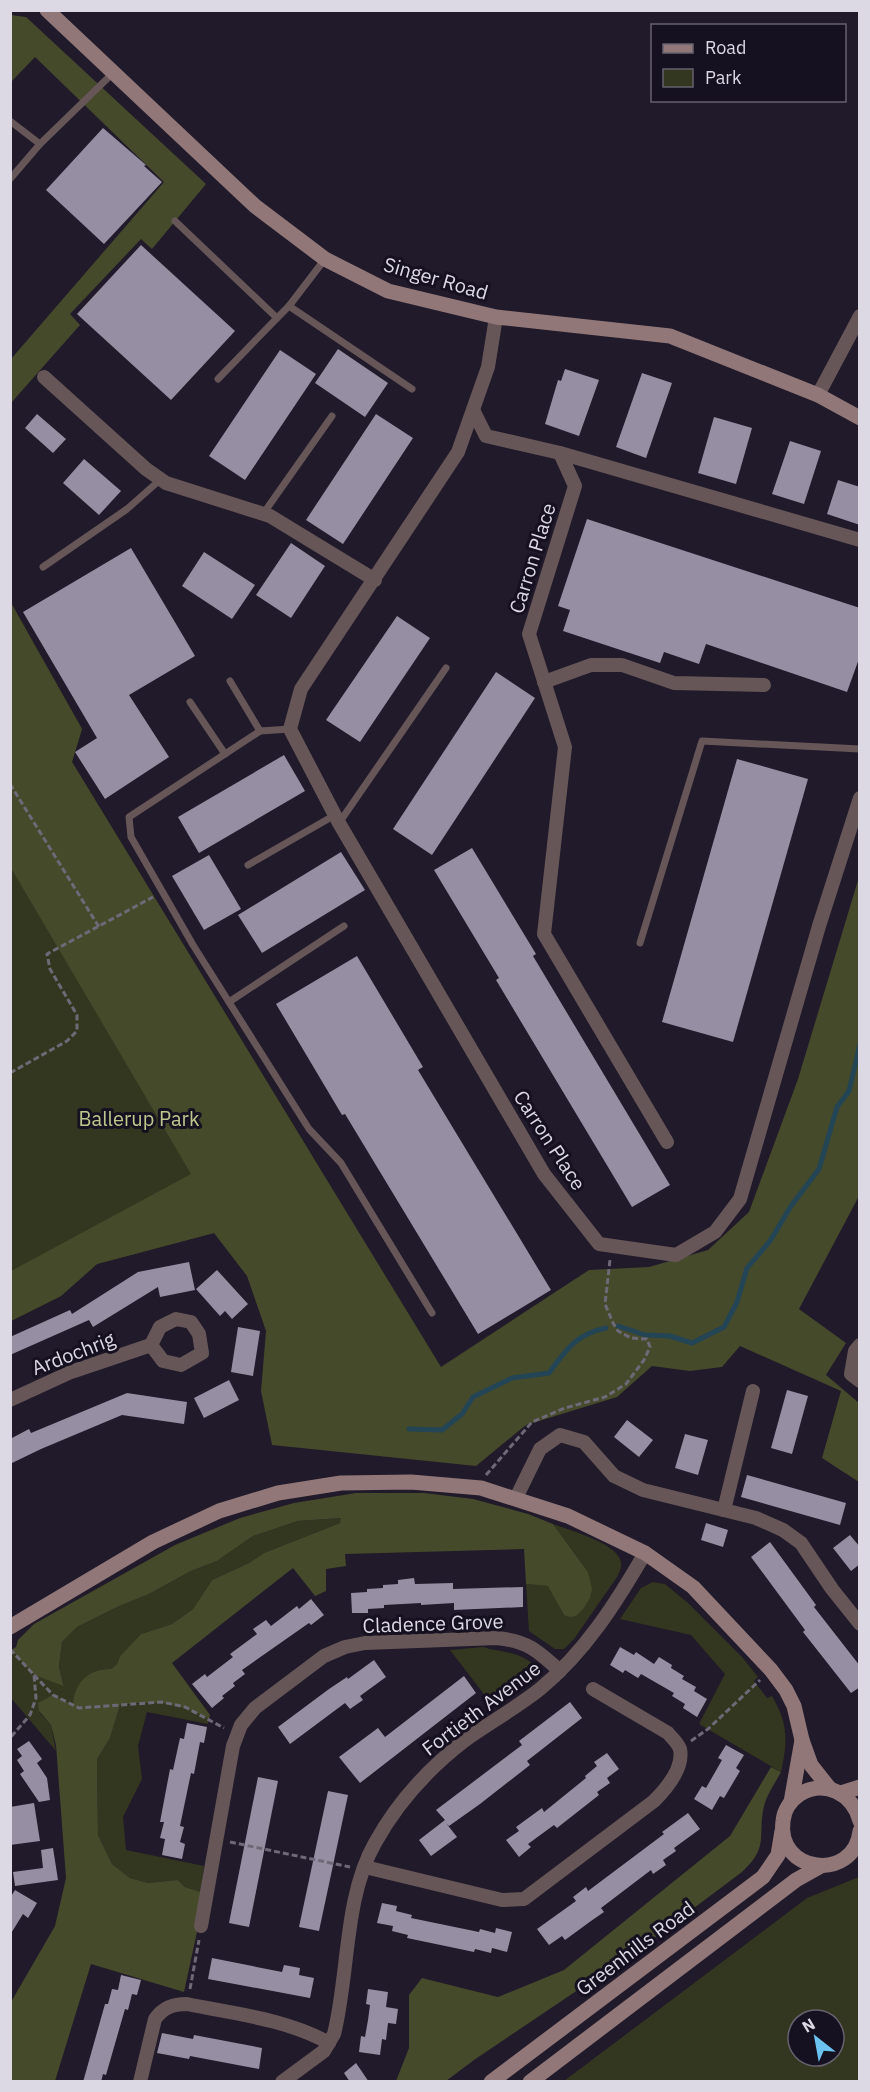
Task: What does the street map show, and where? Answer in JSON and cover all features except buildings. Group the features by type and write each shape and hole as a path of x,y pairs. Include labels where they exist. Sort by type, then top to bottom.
{"street":[{"name":"Singer Road","path":"47,10 255,206 325,259 388,291 496,317 670,336 818,395 860,418"},
{"path":"818,395 860,316"},
{"path":"290,729 301,689 458,452 488,367 496,317"},
{"path":"44,377 146,469 166,483 270,516 375,580"},
{"path":"473,410 486,436 560,453 860,540"},
{"name":"Carron Place","path":"560,453 575,486 529,634 566,747 544,934 667,1142"},
{"path":"544,682 591,665 622,665 674,683 764,686"},
{"name":"Carron Place","path":"290,729 337,819 544,1174 599,1244 676,1255 716,1232 740,1199 819,926 860,798"},
{"name":"Ardochrig","path":"10,1400 71,1372 151,1345"},
{"path":"860,1345 855,1351 851,1374 860,1382"},
{"path":"724,1510 753,1391"},
{"path":"516,1498 540,1449 560,1435 584,1442 615,1476 643,1490 756,1518 783,1530 801,1544 860,1624"},
{"path":"10,1626 153,1542 229,1508 278,1493 341,1483 411,1482 475,1487 568,1516 645,1553 693,1587 771,1670 786,1690 794,1706 802,1740 812,1765 836,1791 851,1801 860,1821"},
{"name":"Fortieth Avenue","path":"329,2043 336,2024 349,1935 364,1868 373,1845 412,1789 438,1763 465,1740 538,1690 560,1671 611,1611 645,1553"},
{"name":"Cladence Grove","path":"201,1926 216,1839 237,1734 241,1725 255,1708 324,1656 345,1647 365,1643 497,1638 514,1640 538,1650 560,1671"},
{"path":"364,1868 502,1900 524,1899 654,1801 666,1790 674,1775 680,1750 668,1733 593,1689"},
{"name":"Greenhills Road","path":"491,2082 763,1877 778,1855 783,1818 790,1802 802,1740"},
{"path":"790,1802 808,1790 819,1788 836,1791 860,1787"},
{"path":"782,1831 791,1852 809,1864 821,1866 833,1864 845,1858 854,1849 860,1831"},
{"path":"530,2082 796,1880 821,1866"},
{"path":"140,2082 155,2019 175,2004 187,2004 287,2025 308,2031 329,2043 316,2057 282,2082"}],"lane":[{"path":"10,179 40,144 113,73"},
{"path":"10,120 40,144"},
{"path":"175,220 277,318"},
{"path":"218,379 289,306 325,259"},
{"path":"289,306 412,388"},
{"path":"263,514 332,416"},
{"path":"43,567 127,509 161,479"},
{"path":"248,865 337,819 446,668"},
{"path":"230,681 260,731"},
{"path":"190,702 225,754"},
{"path":"290,729 260,731 129,817 131,837 229,1002 309,1129 340,1163 432,1312"},
{"path":"640,943 702,741 860,749"},
{"path":"229,1002 344,926"}],"path":[{"path":"10,784 99,927"},
{"path":"10,1074 67,1041 77,1031 77,1015 50,969 47,954 162,892"},
{"path":"475,1487 532,1422 565,1408 605,1397 626,1384 644,1359 650,1347 647,1339 631,1338 618,1331 605,1304 612,1246"},
{"path":"10,1649 53,1695 79,1708 162,1702 185,1707 237,1734"},
{"path":"680,1750 708,1729 771,1670"},
{"path":"10,1738 34,1708 36,1698 34,1675"},
{"path":"216,1839 364,1868"},
{"path":"187,2004 201,1926"}],"green space":[{"path":"11,15 26,17 206,184 152,249 141,239 70,314 80,325 11,403 11,359 164,182 35,57 11,82"},
{"name":"Ballerup Park","path":"10,601 82,729 72,762 313,1157 214,1233 97,1264 61,1296 11,1321"},
{"path":"10,601 82,729 72,762 441,1367 589,1270 649,1267 708,1250 749,1212 798,1079 859,877 859,1196 799,1309 846,1343 826,1375 859,1403 859,1482 822,1458 841,1391 740,1346 722,1367 690,1371 652,1366 617,1397 526,1425 476,1466 272,1445 261,1391 266,1331 247,1276 214,1233 97,1264 61,1296 11,1321 11,1271 191,1174 11,868"},
{"path":"356,1493 424,1493 473,1499 528,1514 553,1524 588,1572 592,1589 590,1598 576,1616 564,1615 548,1586 526,1584 524,1549 345,1554 346,1566 326,1569 326,1591 315,1596 293,1568 172,1663 210,1715 209,1719 186,1709 166,1704 120,1705 110,1738 97,1759 98,1835 112,1864 130,1878 148,1883 178,1880 185,1887 201,1892 197,1932 184,1992 91,1964 55,2081 11,2082 11,2002 55,1926 66,1878 56,1745 51,1725 39,1711 38,1703 53,1695 73,1705 76,1690 84,1678 96,1671 111,1669 141,1634 172,1624 193,1609 212,1580 249,1563 264,1553 340,1523 341,1518 298,1521 253,1536 217,1561 191,1571 149,1594 77,1627 62,1642 59,1667 64,1686 34,1675 11,1650 34,1624 175,1545 240,1518 294,1503"},
{"path":"342,1518 340,1523 264,1553 249,1563 212,1580 193,1609 172,1624 141,1634 111,1669 96,1671 84,1679 77,1690 74,1705 39,1712 51,1725 56,1751 11,1698 10,1649 34,1675 64,1685 59,1667 62,1642 77,1627 149,1594 191,1571 217,1561 253,1536 298,1521"},
{"path":"553,1524 590,1537 609,1547 616,1553 621,1564 617,1577 574,1639 564,1649 555,1649 529,1631 526,1584 549,1586 564,1615 588,1572"},
{"path":"653,1582 665,1584 688,1603 742,1657 758,1677 754,1681 767,1698 772,1696 781,1715 785,1732 785,1751 781,1772 699,1724 725,1674 691,1635 620,1619 641,1588"},
{"path":"483,1647 523,1658 535,1666 537,1673 531,1680 493,1706 450,1650"},
{"path":"162,1702 185,1707 209,1719 208,1724 147,1712 138,1746 142,1779 123,1817 126,1850 204,1866 201,1892 185,1887 178,1880 148,1883 130,1878 112,1864 98,1835 97,1759 110,1738 120,1705"},
{"path":"771,1767 781,1772 764,1806 759,1848 751,1863 742,1872 646,1944 446,2081 396,2081 409,2048 409,1995 422,1978 498,1997 564,1970 730,1836"},
{"path":"859,1877 859,2081 564,2081 807,1898"}],"waterway":[{"path":"618,1326 645,1335 670,1336 692,1343 724,1327 737,1302 747,1268 770,1241 791,1206 819,1169 837,1107 849,1091 860,1044"},
{"path":"409,1429 442,1430 462,1414 473,1397 512,1378 549,1373 579,1339 606,1328"}]}
